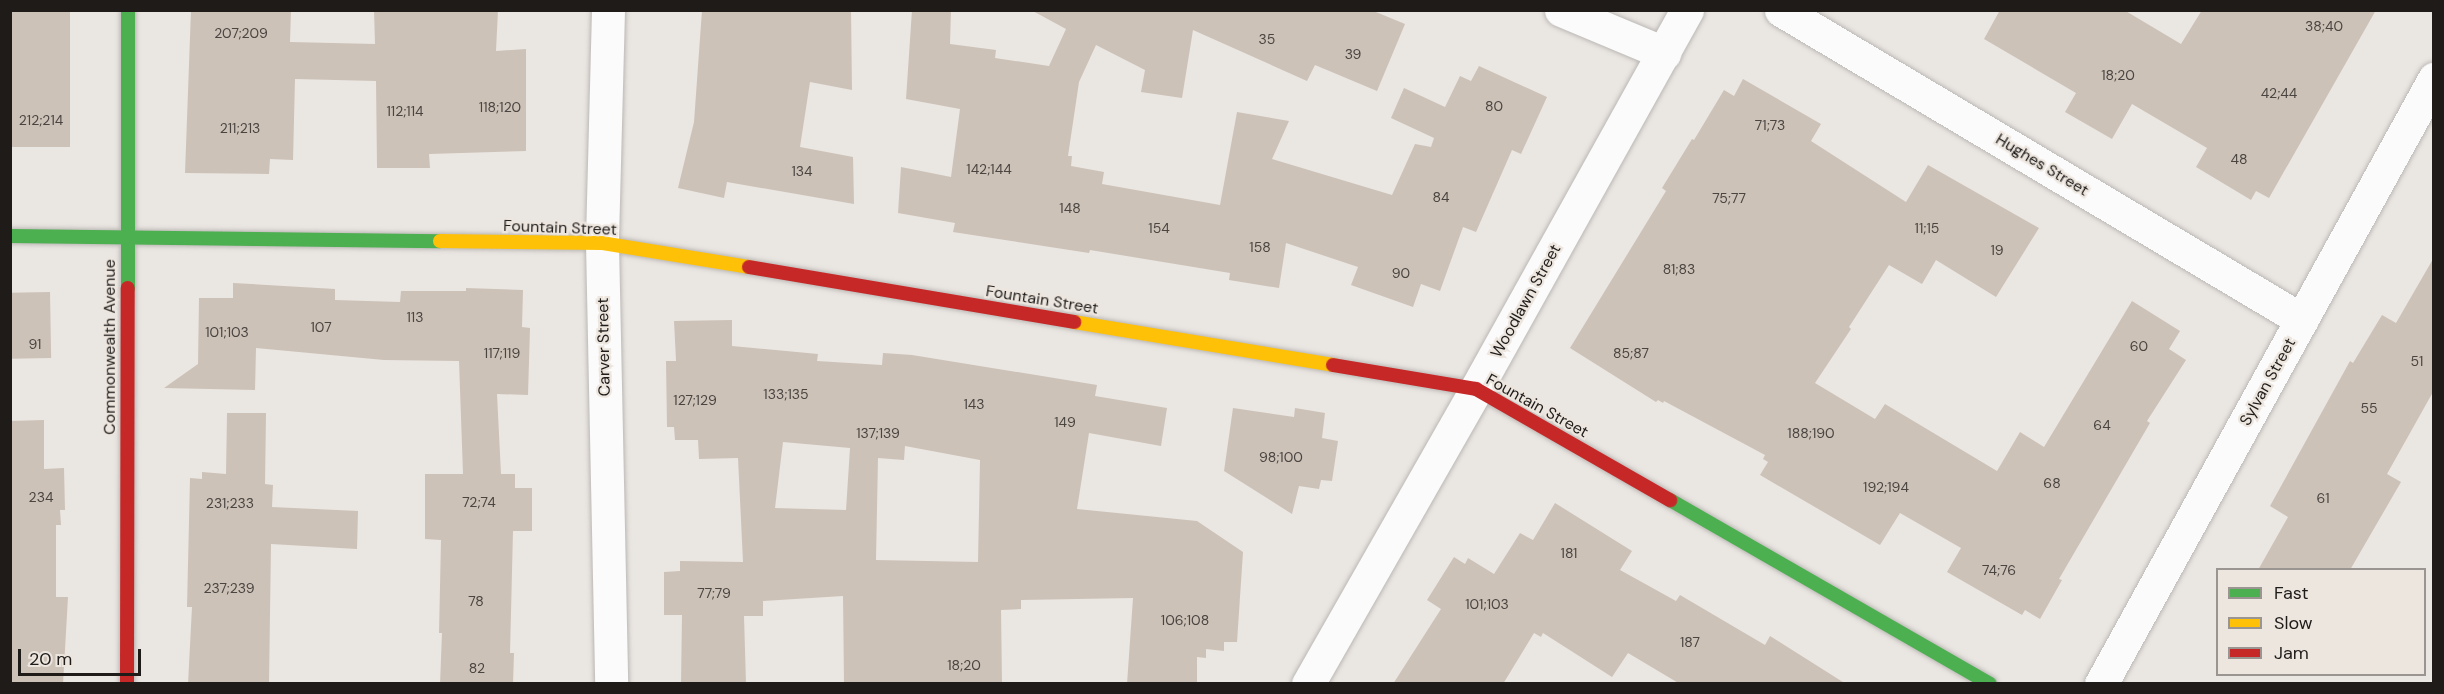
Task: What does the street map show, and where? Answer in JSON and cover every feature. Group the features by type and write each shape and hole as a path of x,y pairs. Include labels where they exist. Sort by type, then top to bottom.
{"street":[{"name":"Commonwealth Avenue","path":"127,684 128,10"},
{"name":"Carver Street","path":"608,10 602,243 611,684"},
{"path":"1561,10 1664,53"},
{"name":"Woodlawn Street","path":"1308,684 1476,389 1687,10"},
{"name":"Hughes Street","path":"1781,10 2302,320"},
{"name":"Sylvan Street","path":"2101,684 2433,79"},
{"name":"Fountain Street","path":"10,236 602,243 1476,389 1990,684"}],"building":[{"path":"10,10 70,10 70,147 10,147"},
{"path":"191,10 291,10 290,42 375,44 374,10 498,10 496,51 526,49 526,151 429,154 430,168 377,168 376,81 295,79 293,160 270,159 269,174 185,173"},
{"path":"702,10 851,10 852,90 810,82 800,147 853,157 854,204 727,182 724,198 678,188 694,122"},
{"path":"912,10 951,10 950,44 996,50 995,58 1049,66 1066,29 1031,10 1371,10 1405,24 1377,91 1315,65 1307,81 1193,30 1182,98 1141,92 1145,70 1096,45 1079,82 1068,156 1072,156 1071,166 1104,172 1102,184 1220,205 1237,112 1289,121 1272,159 1392,195 1415,144 1431,147 1434,138 1391,118 1404,88 1445,107 1460,76 1471,81 1479,66 1547,97 1521,154 1512,150 1476,232 1463,227 1440,291 1421,284 1413,307 1351,285 1358,267 1286,243 1279,288 1229,280 1230,273 1090,250 1089,253 953,232 955,223 898,213 901,167 951,177 960,109 906,99"},
{"path":"2000,10 2124,10 2181,44 2202,10 2376,10 2269,198 2256,191 2251,200 2196,167 2207,148 2132,104 2112,139 2065,112 2076,93 1984,39"},
{"path":"1743,79 1821,124 1811,141 1906,202 1928,165 2039,228 1996,297 1936,260 1922,284 1889,265 1849,327 1851,329 1815,383 1875,419 1885,404 1997,471 2020,432 2044,447 2132,301 2180,331 2169,349 2186,360 2147,421 2150,423 2059,579 2062,580 2040,619 2025,610 2022,615 1947,572 1961,548 1900,513 1880,545 1760,475 1768,462 1763,459 1765,455 1664,401 1663,403 1658,400 1656,402 1570,348 1666,191 1662,188 1692,139 1694,140 1724,90 1734,96"},
{"path":"2433,259 2433,392 2387,474 2401,482 2351,568 2259,568 2288,517 2270,506 2350,361 2353,363 2382,315 2396,323"},
{"path":"233,283 335,289 335,300 400,302 401,291 466,291 466,288 523,290 522,327 530,328 528,395 497,394 501,474 515,474 515,488 532,488 532,531 513,531 510,653 514,653 513,684 440,684 441,540 425,539 425,474 463,474 459,361 384,360 256,348 255,390 164,388 198,364 199,298 233,298"},
{"path":"50,292 51,358 11,359 10,293"},
{"path":"732,320 732,346 818,354 817,361 882,365 883,353 912,355 1097,385 1095,396 1167,408 1161,446 1089,433 1077,509 1197,521 1243,552 1237,642 1224,642 1224,651 1206,649 1206,658 1197,657 1197,684 1127,684 1133,598 1021,600 1021,609 1001,610 1002,684 844,684 843,596 763,601 763,616 744,616 746,684 681,684 682,615 664,615 664,572 680,571 680,561 743,562 738,458 699,459 698,440 675,440 674,427 667,427 666,361 676,361 674,321","holes":["783,442 850,448 846,510 775,508","905,446 980,460 978,562 876,560 878,458 904,460"]},
{"path":"1233,408 1294,417 1295,408 1325,413 1322,438 1338,441 1332,481 1321,480 1319,489 1299,486 1292,514 1224,471"},
{"path":"227,413 266,413 265,484 273,485 272,507 358,511 357,549 271,544 269,684 188,684 192,607 187,607 190,478 202,479 202,472 226,474"},
{"path":"44,420 44,469 64,468 65,510 60,510 61,525 56,525 56,597 68,597 63,684 10,684 10,421"},
{"path":"1555,503 1632,551 1620,570 1676,601 1680,595 1765,645 1770,636 1846,684 1680,684 1628,653 1612,677 1543,633 1541,637 1534,633 1503,684 1393,684 1441,609 1427,600 1454,557 1465,564 1468,558 1494,574 1520,533 1533,540"}],"traffic: fast":[{"path":"128,10 128,288"},
{"path":"10,236 440,241"},
{"path":"1670,500 1990,684"}],"traffic: slow":[{"path":"440,241 602,243 749,267"},
{"path":"1074,322 1333,365"}],"traffic: jam":[{"path":"749,267 1074,322"},
{"path":"127,684 128,288"},
{"path":"1333,365 1476,389 1670,500"}]}
